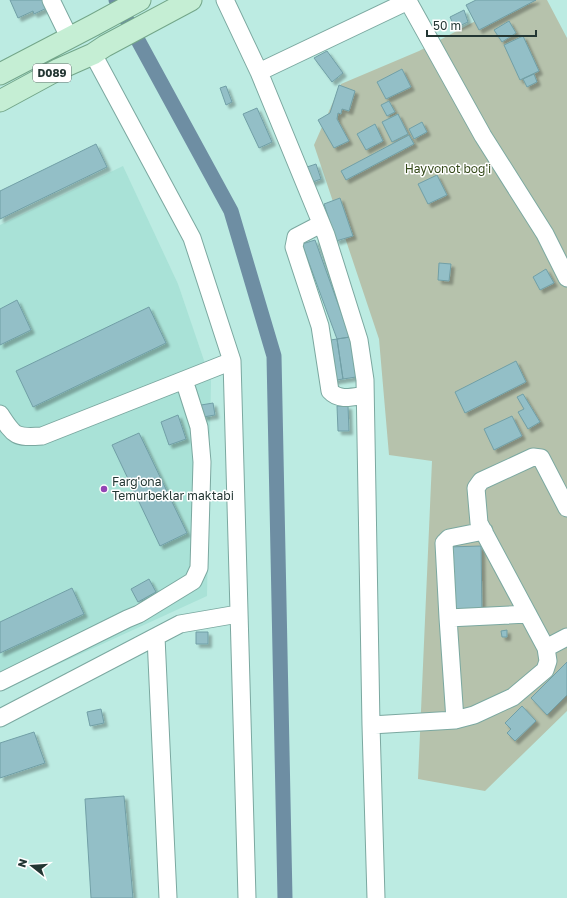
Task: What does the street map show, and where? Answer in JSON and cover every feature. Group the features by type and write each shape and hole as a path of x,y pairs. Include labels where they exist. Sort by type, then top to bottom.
{"main road":[{"path":"72,36 140,0"},
{"name":"D089","path":"0,101 59,69 99,50 187,1"},
{"name":"D089","path":"0,74 72,36"}],"street":[{"path":"51,0 72,36"},
{"path":"225,0 259,72 322,224 359,340 365,380 371,725 376,898"},
{"path":"259,72 408,0 483,136 545,234 567,278"},
{"path":"99,50 192,238 232,361 247,898"},
{"path":"322,224 296,237 294,247 320,326 330,391 334,396 341,397 365,395"},
{"path":"0,414 11,432 23,437 42,436 232,361"},
{"path":"0,682 139,614 193,581 199,568 202,462 199,427 184,380"},
{"path":"371,725 455,720 474,715 513,697 545,670 548,661 546,648 479,524 476,488 481,481 533,457 541,458 567,508"},
{"path":"455,720 444,543 449,538 484,531"},
{"path":"0,718 180,624 238,614"},
{"path":"448,618 528,614"},
{"path":"156,637 168,898"},
{"path":"546,648 567,637"}],"shaded area":[{"name":"Farg'ona Temurbeklar maktabi","path":"123,166 178,284 211,381 207,596 0,691 0,225"}],"green space":[{"name":"Hayvonot bog'i","path":"515,0 547,0 567,38 567,711 485,791 418,779 432,461 389,455 379,339 314,145 341,84 419,51"}],"building":[{"path":"10,0 46,0 49,7 34,14 33,11 18,18"},
{"path":"476,0 536,0 479,30 466,5"},
{"path":"464,10 468,22 455,28 450,17"},
{"path":"509,21 516,33 502,42 494,30"},
{"path":"523,36 539,71 520,80 504,45"},
{"path":"327,51 343,73 332,82 314,58"},
{"path":"402,69 411,87 386,99 377,82"},
{"path":"534,74 537,82 527,87 523,79"},
{"path":"339,85 355,91 349,111 342,109 341,114 338,113 337,119 349,141 334,148 318,120 330,113"},
{"path":"226,86 232,102 226,105 220,88"},
{"path":"389,101 395,112 387,116 381,105"},
{"path":"257,108 272,142 259,148 243,114"},
{"path":"398,114 408,134 392,142 382,122"},
{"path":"422,122 427,132 414,139 409,129"},
{"path":"375,124 383,141 366,150 357,134"},
{"path":"409,135 414,144 346,180 341,171"},
{"path":"96,144 107,167 0,219 0,191"},
{"path":"316,164 321,179 310,183 304,168"},
{"path":"437,175 447,195 428,204 418,184"},
{"path":"340,198 353,236 336,241 324,204"},
{"path":"315,240 350,337 337,339 302,244"},
{"path":"439,263 451,264 449,281 438,280"},
{"path":"546,269 554,283 540,290 533,277"},
{"path":"17,300 31,330 0,345 0,309"},
{"path":"149,307 166,343 33,407 16,371"},
{"path":"350,337 356,377 343,379 337,339"},
{"path":"337,339 343,379 331,381 324,341"},
{"path":"516,361 526,382 465,413 455,392"},
{"path":"523,394 540,422 528,429 518,412 524,409 517,397"},
{"path":"213,403 215,415 203,417 201,405"},
{"path":"337,406 348,406 349,431 338,431"},
{"path":"178,415 186,439 169,445 161,422"},
{"path":"512,416 522,436 494,450 484,429"},
{"path":"139,433 187,533 160,546 112,445"},
{"path":"481,546 482,613 447,613 447,547"},
{"path":"149,579 156,592 138,602 131,589"},
{"path":"72,588 84,614 0,653 0,622"},
{"path":"507,630 507,637 502,637 501,631"},
{"path":"196,632 208,632 208,644 196,644"},
{"path":"567,662 567,695 547,715 531,698"},
{"path":"522,706 536,721 515,741 507,733 511,729 505,723"},
{"path":"101,709 104,723 90,726 87,712"},
{"path":"34,732 45,763 0,778 0,743"},
{"path":"124,796 133,898 91,898 85,799"}],"waterway":[{"path":"116,0 231,211 274,356 285,898"}],"place":[{"name":"Farg'ona Temurbeklar maktabi","path":"104,489"}]}
